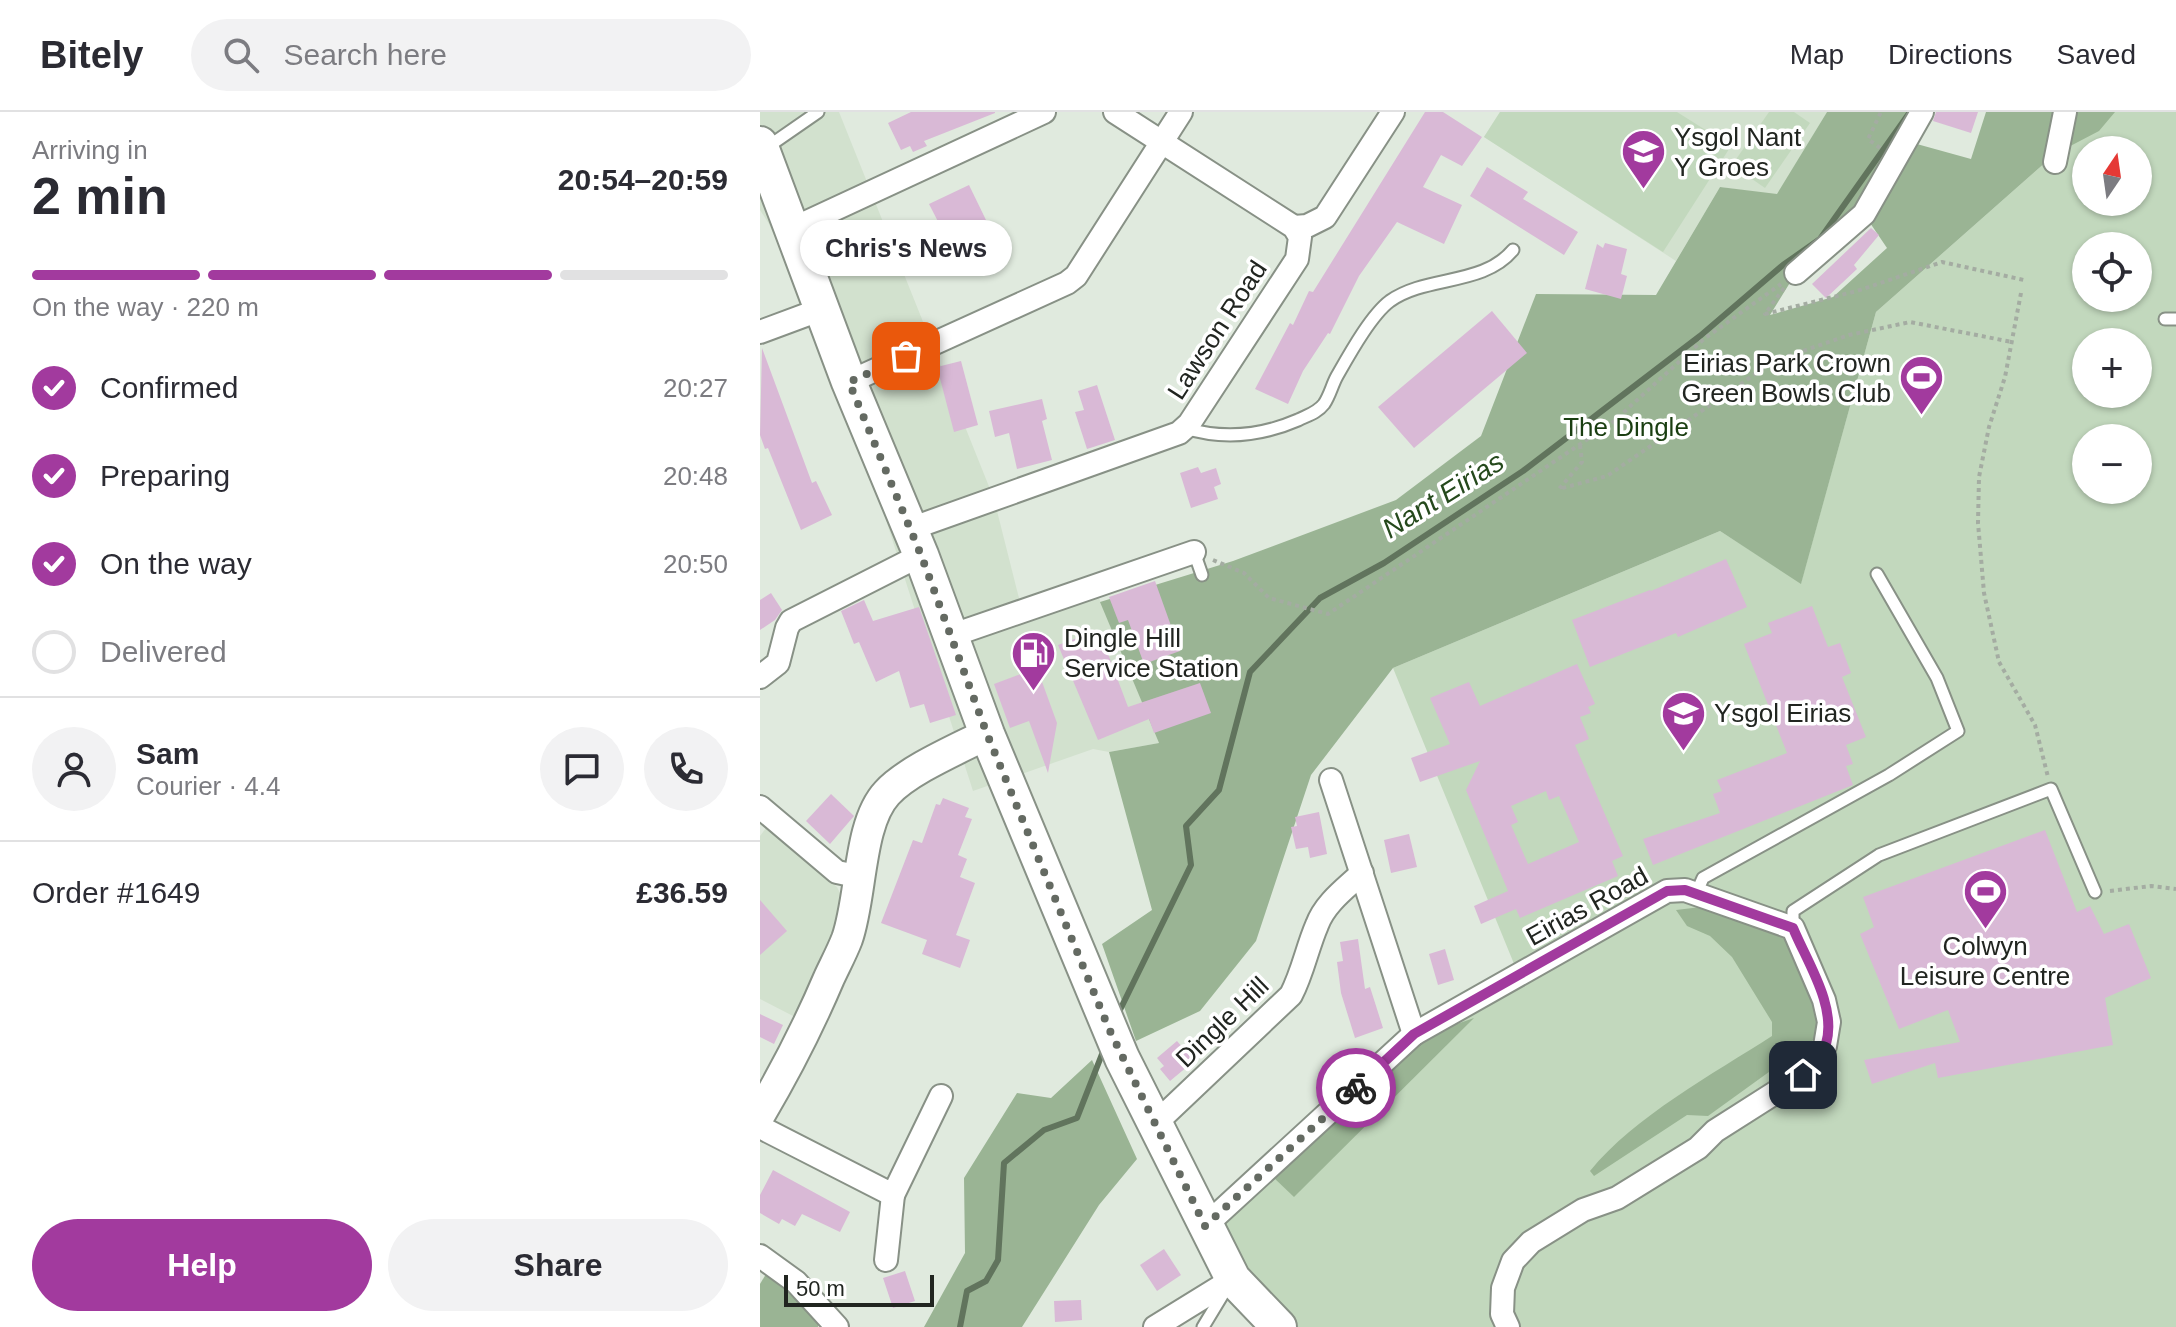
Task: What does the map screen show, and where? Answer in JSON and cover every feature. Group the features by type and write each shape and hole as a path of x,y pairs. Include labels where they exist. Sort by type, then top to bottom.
{"main road":[{"path":"761,147 987,734 1122,1058 1233,1279 1279,1327"}],"street":[{"path":"792,229 1044,112"},
{"path":"1115,112 1294,227 1307,226 1325,217 1393,112"},
{"path":"849,382 1067,283 1076,276 1181,112"},
{"path":"1796,273 1864,214 1922,112"},
{"path":"2055,162 2065,112"},
{"name":"Lawson Road","path":"760,677 778,663 791,621 915,542 1179,433 1297,259 1300,237 1294,227"},
{"path":"760,332 822,309"},
{"path":"950,636 1194,552"},
{"path":"760,1114 811,1020 846,941 861,877 868,828 876,807 888,791 907,777 987,734"},
{"path":"1331,780 1414,1034"},
{"path":"760,808 837,872 861,877"},
{"name":"Dingle Hill","path":"1156,1123 1291,995 1301,976 1317,924 1327,906 1362,873"},
{"name":"Eirias Road","path":"1205,1226 1414,1034 1667,891 1685,890 1793,928"},
{"path":"1508,1327 1502,1314 1503,1288 1513,1261 1531,1242 1583,1210 1617,1198 1698,1148 1715,1131 1803,1075 1817,1061 1825,1046 1829,1022 1824,1000 1793,928"},
{"path":"886,1260 893,1195 941,1096"},
{"path":"760,1127 893,1195"},
{"path":"760,1256 796,1282 837,1327"},
{"path":"1155,1327 1233,1279"}],"lane":[{"path":"761,147 818,112"},
{"path":"1184,428 1204,434 1257,434 1318,411 1327,400 1336,377 1387,303 1406,291 1490,270 1513,250"},
{"path":"1194,552 1202,575"},
{"path":"1696,894 1703,878 1889,775 1958,731 1937,678 1877,574"},
{"path":"1793,928 1793,911 1879,855 2051,789 2095,892"},
{"path":"1203,1327 1233,1279"}],"path":[{"path":"1881,112 1868,139 1896,158"},
{"path":"1796,273 1765,314 1857,291 1942,262 2024,280"},
{"path":"1194,552 1244,573 1269,598 1328,614 1613,422 1704,339 1796,273"},
{"path":"2021,293 1979,477 1978,523 1984,593 1999,662 2035,725 2051,789"},
{"path":"1580,444 1582,462 1559,489 1607,476 1774,361 1849,335 1910,322 2012,342"},
{"path":"2095,892 2151,886 2176,889"}],"shaded area":[{"path":"760,112 839,112 994,499 1022,610 1094,586 1159,743 1109,752 1093,749 973,791 850,408 769,224 760,210"},
{"name":"Ysgol Nant Y Groes","path":"1500,112 1827,112 1777,195 1720,187 1676,261 1484,137"},
{"name":"Ysgol Nant Y Groes","path":"1500,112 1677,112 1731,146 1663,252 1484,137"},
{"path":"1769,112 1794,112 1810,123 1765,188 1732,165"},
{"path":"2075,112 2176,112 2176,1327 1284,1327 1205,1226 1439,1021 1519,976 1393,668 1720,531 1801,583 1876,312 2055,154"},
{"path":"766,828 837,887 841,895 842,903 822,960 795,1017 760,999 760,836"}],"green space":[{"name":"The Dingle","path":"1827,112 1911,112 1906,141 1971,159 1986,112 2115,112 2099,131 2089,136 2072,136 2072,145 2055,154 1876,312 1801,584 1720,531 1393,668 1311,775 1256,941 1200,1011 1136,1041 1102,944 1152,910 1109,752 1159,743 1100,602 1233,561 1396,500 1481,436 1536,294 1656,295 1720,187 1777,194","holes":["1864,214 1887,248 1833,297 1770,315 1796,273"]},
{"path":"1701,907 1731,915 1788,938 1820,1015 1816,1038 1708,1116 1687,1115 1594,1176 1590,1171 1629,1132 1700,1081 1772,1036 1772,1022 1732,957 1710,936 1687,926 1676,910"},
{"path":"1474,1018 1294,1197 1273,1177 1420,1043"},
{"path":"1092,1060 1137,1159 1099,1205 1022,1327 924,1327 965,1253 964,1178 1017,1093 1051,1098"},
{"path":"772,1264 821,1310 818,1327 760,1327 760,1284"}],"building":[{"path":"911,112 995,113 924,141 927,146 913,152 910,146 901,150 888,123"},
{"path":"1425,112 1443,112 1482,137 1462,166 1441,155 1423,187 1462,205 1444,244 1397,222 1359,276 1330,334 1303,371 1288,404 1255,389 1309,291 1313,292"},
{"path":"1936,112 1978,112 1971,133 1933,121"},
{"path":"1487,167 1528,192 1523,199 1578,232 1564,255 1470,196"},
{"path":"969,185 986,220 947,239 929,204"},
{"path":"1871,228 1879,235 1854,265 1857,269 1826,298 1812,284"},
{"path":"1605,243 1627,249 1621,274 1627,276 1621,299 1585,289 1597,244 1603,248"},
{"path":"1492,311 1527,353 1414,448 1378,407"},
{"path":"762,348 812,483 816,481 832,515 801,530 760,435"},
{"path":"961,361 978,425 954,432 937,367"},
{"path":"1097,385 1115,440 1087,449 1075,412 1084,410 1078,391"},
{"path":"1042,399 1047,419 1042,421 1052,460 1017,469 1009,433 995,437 989,411"},
{"path":"1198,467 1201,473 1216,468 1221,484 1214,487 1218,499 1191,508 1180,473"},
{"path":"1726,559 1747,607 1678,637 1676,633 1590,667 1572,620"},
{"path":"1155,581 1180,651 1144,664 1128,620 1119,623 1109,597"},
{"path":"771,593 782,610 775,620 760,630 760,600"},
{"path":"864,600 873,621 919,607 956,715 930,723 924,704 910,708 899,671 876,682 859,642 854,644 841,611"},
{"path":"1812,606 1828,647 1840,643 1851,673 1842,677 1866,737 1846,745 1853,764 1846,766 1853,785 1653,865 1643,839 1720,813 1713,794 1722,791 1717,780 1787,753 1744,644 1772,633 1768,623"},
{"path":"1099,630 1128,707 1200,683 1211,713 1154,733 1149,719 1098,740 1058,645"},
{"path":"1577,664 1595,704 1588,707 1591,713 1580,717 1589,739 1575,745 1623,856 1612,861 1618,876 1520,918 1516,909 1481,924 1474,906 1508,891 1466,790 1480,761 1420,782 1411,758 1450,744 1430,698 1469,682 1480,706","holes":["1546,791 1549,800 1559,796 1579,842 1528,864 1511,825 1518,822 1511,806"]},
{"path":"1037,668 1057,723 1048,773 1029,721 1010,728 994,684"},
{"path":"831,794 854,816 830,844 806,821"},
{"path":"943,798 969,808 965,817 972,819 958,855 967,859 960,877 975,883 956,935 970,940 960,968 922,954 927,940 881,923 913,840 922,843 936,804 940,805"},
{"path":"1319,812 1327,854 1310,858 1308,847 1296,849 1291,827 1297,826 1295,817"},
{"name":"Colwyn Leisure Centre","path":"2045,830 2077,912 2090,906 2104,934 2129,924 2151,978 2105,998 2113,1045 1938,1078 1935,1063 1872,1084 1864,1060 1960,1042 1948,1010 1899,1029 1860,934 1874,927 1863,897"},
{"path":"1409,834 1417,867 1391,873 1384,840"},
{"path":"760,900 787,931 760,955"},
{"path":"1358,939 1365,989 1370,987 1383,1028 1355,1038 1341,993 1337,962 1343,961 1340,942"},
{"path":"1445,949 1454,980 1438,985 1429,954"},
{"path":"760,1014 783,1025 774,1044 760,1037"},
{"path":"1177,1041 1194,1061 1170,1081 1160,1069 1164,1066 1157,1058"},
{"path":"773,1170 850,1212 840,1232 802,1214 795,1226 782,1219 779,1224 760,1213 760,1195"},
{"path":"1164,1249 1181,1275 1157,1291 1140,1265"},
{"path":"905,1271 915,1301 893,1308 883,1278"},
{"path":"1081,1300 1082,1320 1055,1322 1054,1301"}],"waterway":[{"name":"Nant Eirias","path":"1117,1016 1191,865 1186,826 1219,790 1250,672 1320,598 1384,563 1523,471 1700,336 1783,265 1820,239 1910,112"},
{"path":"960,1327 967,1291 986,1281 998,1260 1004,1163 1044,1130 1077,1118 1104,1049"}],"way so far":[{"path":"906,356 849,382 921,555 987,734 1109,1029 1205,1226 1356,1088"}],"place":[{"name":"Ysgol Nant Y Groes","path":"1643,191"},
{"name":"Chris's News","path":"906,356"},
{"name":"Eirias Park Crown Green Bowls Club","path":"1922,417"},
{"name":"Dingle Hill Service Station","path":"1033,692"},
{"name":"Ysgol Eirias","path":"1683,752"},
{"name":"Colwyn Leisure Centre","path":"1985,930"}],"route":[{"path":"1356,1088 1414,1034 1667,891 1685,890 1793,928 1824,1000 1829,1022 1825,1046 1817,1061 1803,1075"}]}
